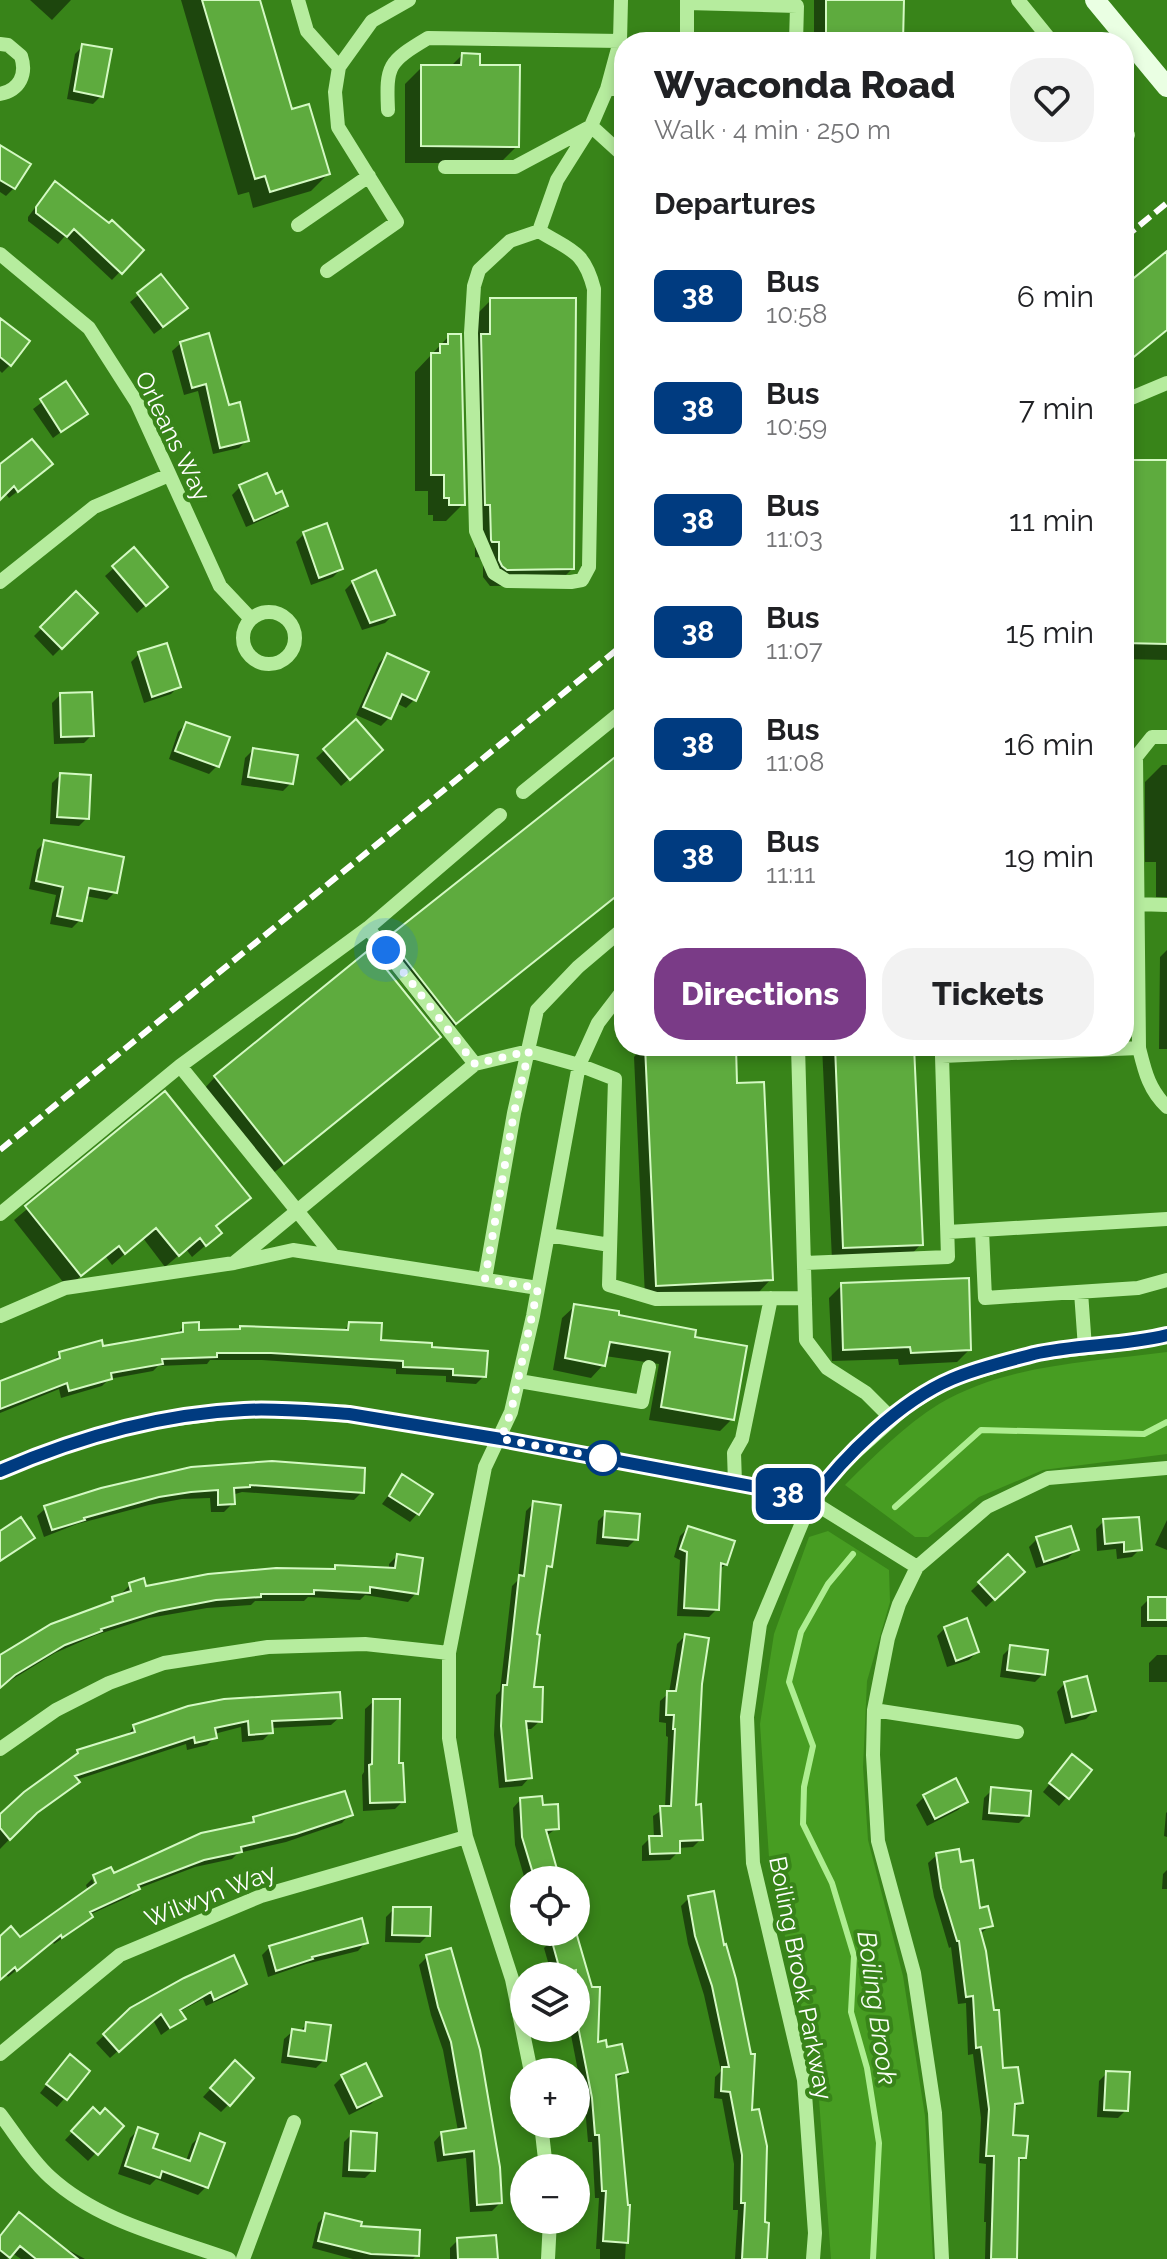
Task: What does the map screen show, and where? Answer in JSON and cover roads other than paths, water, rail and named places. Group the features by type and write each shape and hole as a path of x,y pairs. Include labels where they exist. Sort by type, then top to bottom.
{"main road":[{"path":"1095,0 1116,32"},
{"path":"1134,56 1167,87"}],"street":[{"path":"298,0 307,31 339,67"},
{"path":"327,271 397,222 338,127 335,92 339,67 372,21 409,0"},
{"path":"620,32 621,0"},
{"path":"1018,0 1044,32"},
{"path":"687,32 687,1 797,6 796,32"},
{"path":"388,110 387,75 401,54 428,38 614,41"},
{"path":"0,44 8,45 21,56 24,73 16,87 0,94"},
{"path":"539,231 557,180 591,126 614,63"},
{"path":"607,89 614,89"},
{"path":"591,126 614,147"},
{"path":"445,167 515,167 591,126"},
{"path":"298,225 369,176"},
{"path":"539,231 582,256 589,267 594,289 589,567 582,580 571,582 507,581 494,573 476,531 471,333 474,286 479,270 510,241 539,231"},
{"name":"Orleans Way","path":"0,254 89,328 137,403 220,586 251,619"},
{"path":"1134,397 1167,383"},
{"path":"0,582 94,507 169,475"},
{"path":"523,792 614,718"},
{"path":"1134,753 1152,737 1167,737"},
{"path":"0,1214 180,1066 368,928 500,815"},
{"path":"1134,855 1139,1048 1146,1079 1163,1096"},
{"path":"1136,904 1167,905"},
{"path":"368,928 475,1064"},
{"path":"485,1279 514,1113 537,1010 578,967 614,936"},
{"path":"528,2058 512,1979 466,1837 449,1738 449,1653 485,1467 501,1439 519,1381 579,1065 598,1023 614,1002"},
{"path":"1134,1048 1139,1048"},
{"path":"234,1263 475,1064 529,1051 615,1079 609,1285 656,1299 805,1298"},
{"path":"798,1056 806,1340 827,1368 866,1393 891,1418"},
{"path":"805,1263 948,1257 942,1056"},
{"path":"180,1066 332,1254"},
{"path":"948,1232 1167,1219"},
{"path":"982,1231 985,1298 1138,1288 1167,1280"},
{"path":"548,1235 610,1245"},
{"path":"0,1316 65,1288 234,1263 293,1250 538,1288"},
{"path":"1081,1292 1085,1348"},
{"path":"735,1483 734,1453 742,1439 771,1298"},
{"name":"Boiling Brook Parkway","path":"813,2259 815,2233 804,2080 753,1863 747,1717 760,1624 798,1525 811,1501 839,1467 891,1418 952,1379 1036,1354 1139,1342 1167,1335"},
{"path":"519,1381 642,1402 649,1367"},
{"path":"0,1471 31,1457 140,1424 245,1410 349,1414 783,1492 811,1501 917,1567"},
{"path":"942,2259 935,2113 914,1973 878,1841 874,1710 888,1638 899,1604 917,1567 987,1507 1048,1478 1167,1468"},
{"path":"0,1749 56,1710 109,1683 164,1663 268,1647 365,1644 449,1653"},
{"path":"874,1710 1017,1732"},
{"name":"Wilwyn Way","path":"0,2054 120,1955 261,1896 466,1837"},
{"path":"0,2114 48,2175 77,2198 107,2215 229,2259"},
{"path":"243,2259 294,2122"},
{"path":"548,2259 549,2234"}],"waterway":[{"name":"Boiling Brook","path":"895,1507 981,1430 1144,1434 1167,1422"},
{"name":"Boiling Brook","path":"853,1554 828,1584 801,1632 789,1682 813,1746 804,1787 803,1824 832,1883 854,1956 851,2012 867,2068 879,2143 873,2259"}],"railway":[{"path":"1134,230 1167,203"},
{"path":"0,1150 614,652"}]}
